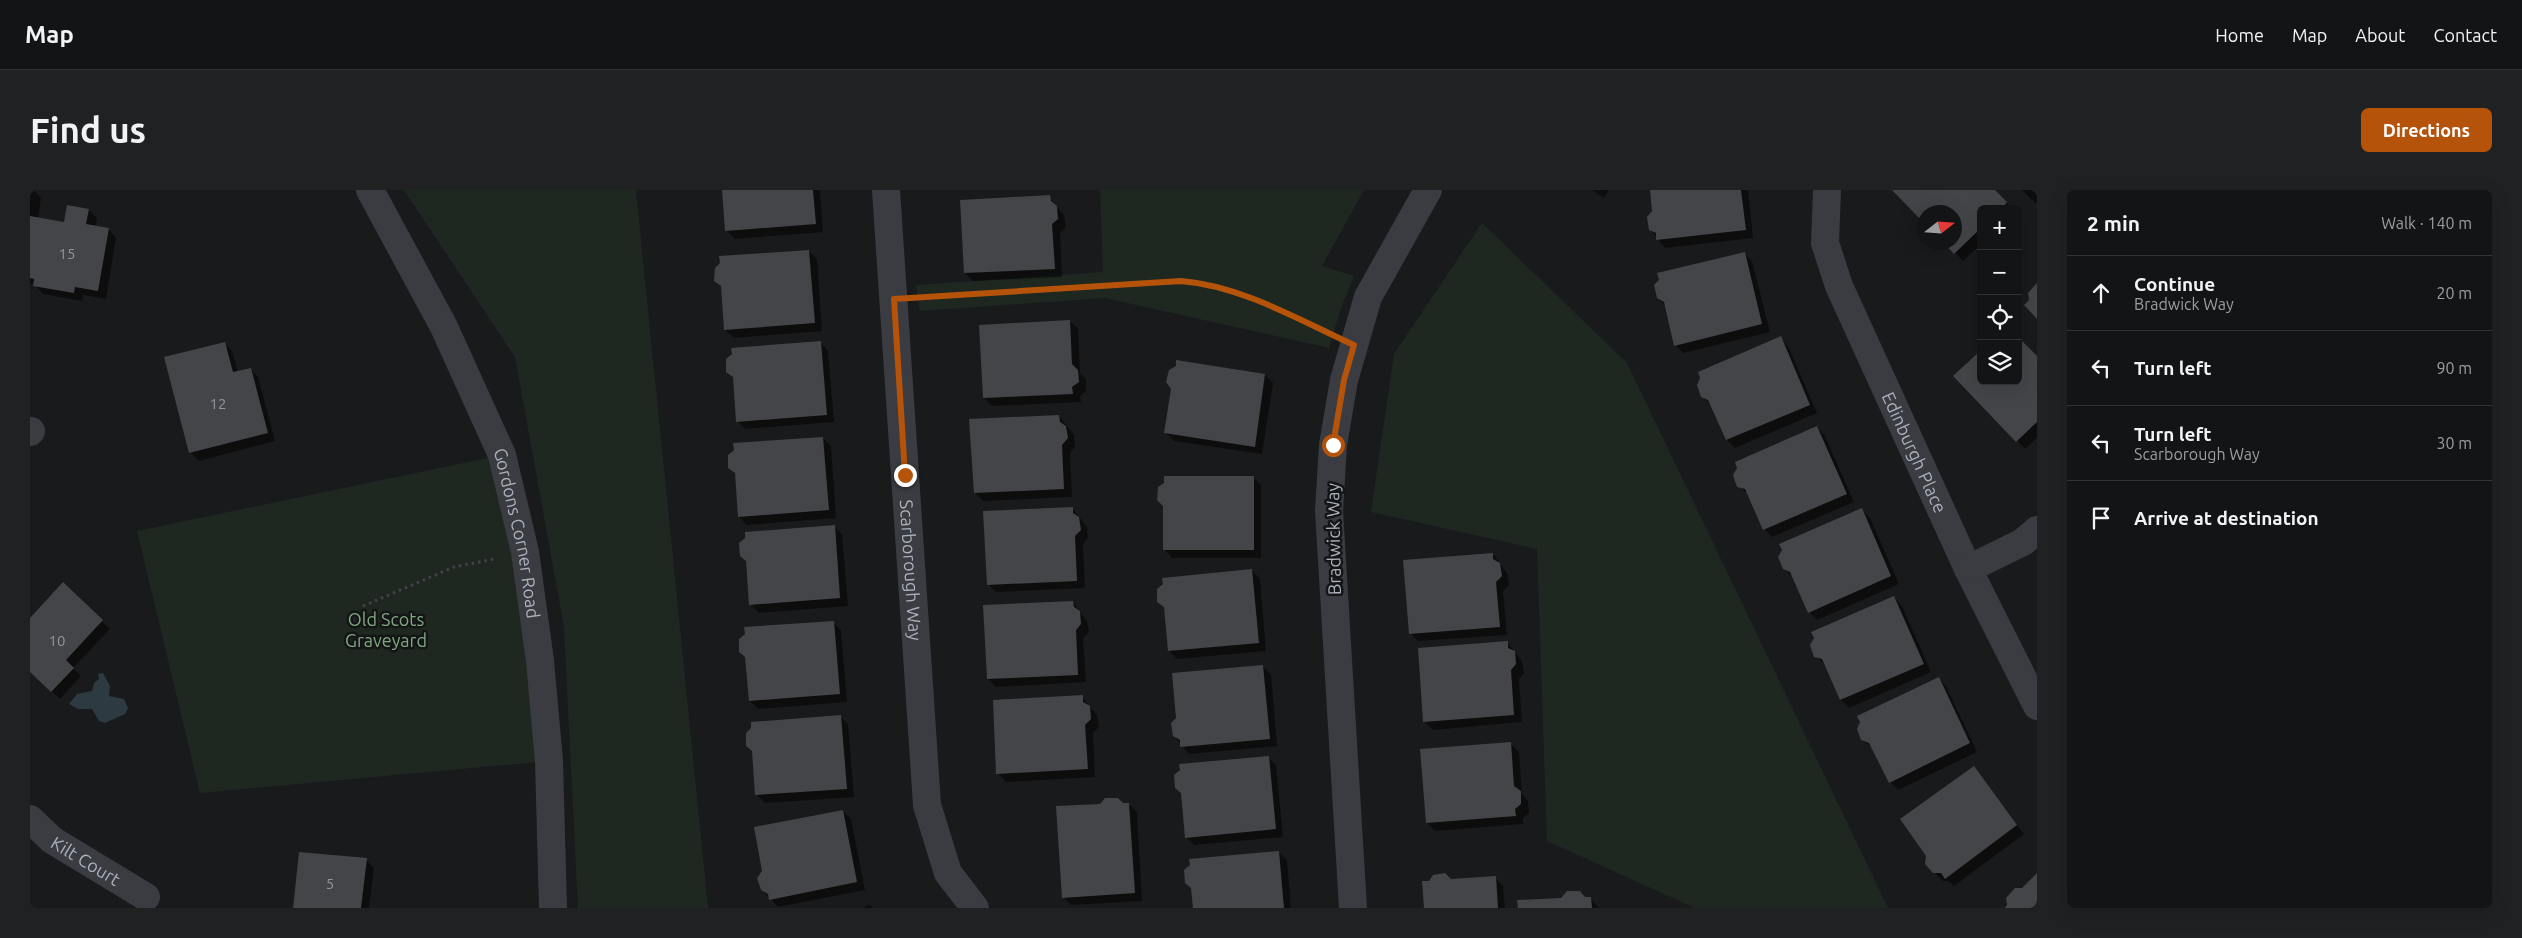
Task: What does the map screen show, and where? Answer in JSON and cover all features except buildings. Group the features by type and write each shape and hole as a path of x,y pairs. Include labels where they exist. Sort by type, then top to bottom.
{"street":[{"name":"Gordons Corner Road","path":"370,190 444,327 502,455 526,552 540,661 549,761 553,908"},
{"name":"Scarborough Way","path":"886,190 927,805 948,873 975,908"},
{"name":"Bradwick Way","path":"1353,908 1329,511 1333,445 1344,380 1368,298 1428,190"},
{"name":"Edinburgh Place","path":"1827,190 1825,243 1839,286 1968,569 2037,706"},
{"path":"1968,569 2023,542 2037,530"},
{"name":"Kilt Court","path":"30,818 52,840 146,897"}],"path":[{"path":"894,299 1142,283 1207,283 1266,305 1354,345"},
{"path":"363,606 454,567 486,560"}],"green space":[{"path":"404,190 636,190 708,908 578,908 564,627 515,357"},
{"path":"1100,190 1364,190 1322,266 1354,276 1340,311 1329,348 1105,298 920,311 916,285 1103,272"},
{"path":"1482,223 1627,363 1888,908 1695,908 1547,841 1537,549 1371,512 1394,354"},
{"name":"Old Scots Graveyard","path":"502,455 549,761 200,793 137,531"}],"shaded area":[{"path":"103,673 110,686 109,696 124,699 128,708 125,714 105,723 99,721 92,709 78,709 69,704 77,694 92,691 94,683 99,679 98,674"}],"route":[{"path":"905,475 894,299 1181,281 1207,283 1266,305 1354,345 1344,380 1333,445"}]}
